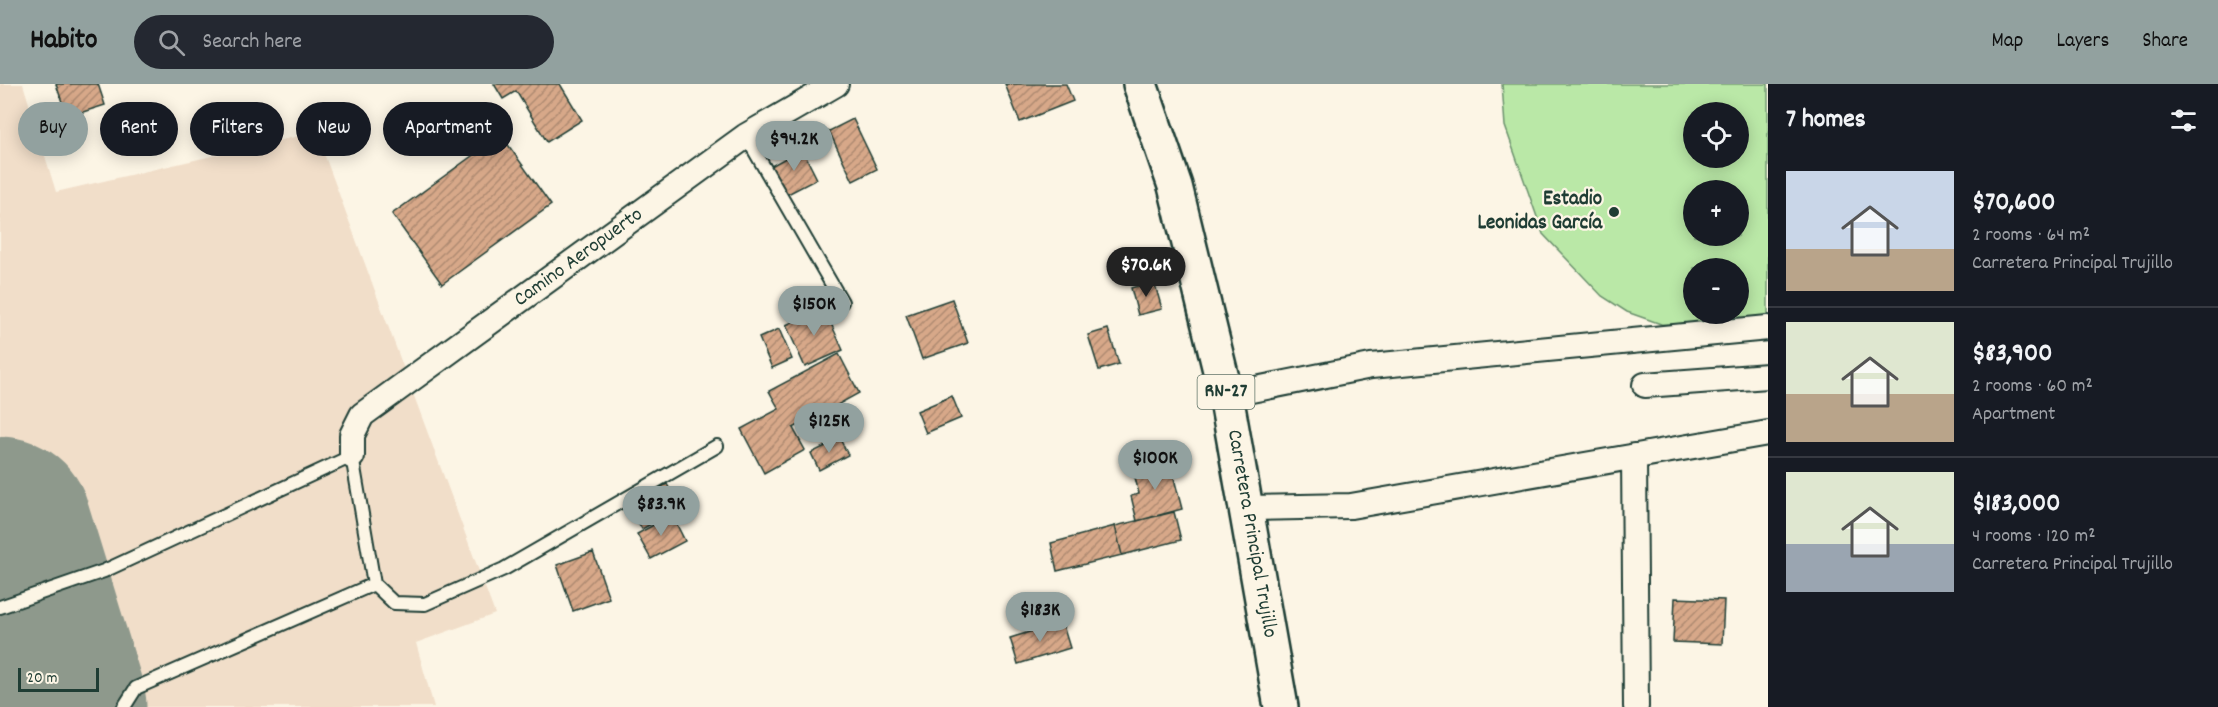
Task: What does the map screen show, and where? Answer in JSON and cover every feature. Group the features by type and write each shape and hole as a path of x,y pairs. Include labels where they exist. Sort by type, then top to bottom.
{"main road":[{"name":"Carretera Principal Trujillo","path":"1140,84 1175,186 1226,395 1281,707"}],"street":[{"name":"Camino Aeropuerto","path":"352,456 352,435 362,415 746,136 836,84"},
{"path":"1226,395 1371,366 1768,328"},
{"path":"1645,385 1768,376"},
{"path":"1247,508 1351,506 1768,433"},
{"path":"1634,456 1636,707"}],"lane":[{"path":"746,136 842,302"},
{"path":"0,606 104,571 352,456 374,584 394,603 425,604 504,568 717,446"},
{"path":"124,707 136,688 374,584"}],"shaded area":[{"path":"0,84 23,84 28,102 18,102 18,156 45,156 56,192 212,156 284,156 284,139 296,137 296,156 325,156 495,614 416,643 434,707 0,707"}],"green space":[{"name":"Estadio Leonidas García","path":"1502,84 1768,84 1768,315 1749,319 1749,258 1683,258 1683,324 1721,324 1705,327 1661,324 1627,312 1602,296 1543,234 1505,126"}],"building":[{"path":"56,84 98,84 104,102 100,102 100,107 88,110 88,102 62,102"},
{"path":"494,84 560,84 582,120 547,142 516,91 503,99"},
{"path":"1005,84 1066,84 1073,101 1020,122"},
{"path":"853,119 877,169 853,181 829,131"},
{"path":"802,149 817,179 786,195 771,166"},
{"path":"513,152 551,205 442,284 392,214 472,156 513,156"},
{"path":"1154,281 1162,309 1138,315 1131,288"},
{"path":"952,299 968,343 922,359 906,315"},
{"path":"824,308 843,350 805,367 786,325"},
{"path":"779,329 792,359 772,368 759,338"},
{"path":"1108,329 1119,364 1099,370 1088,335"},
{"path":"839,354 859,393 828,410 833,420 804,434 799,425 793,428 805,450 764,473 741,429 779,409 769,391"},
{"path":"952,396 961,418 926,433 917,411"},
{"path":"840,439 848,455 819,470 811,453"},
{"path":"1169,459 1182,509 1137,521 1131,496 1139,494 1133,469"},
{"path":"667,484 680,508 642,529 628,505"},
{"path":"1174,512 1181,540 1122,555 1115,526"},
{"path":"672,515 685,541 651,559 637,534"},
{"path":"1115,526 1122,555 1057,571 1051,543"},
{"path":"593,552 609,598 573,611 557,565"},
{"path":"1675,598 1724,600 1722,644 1673,642"},
{"path":"1062,622 1070,648 1018,664 1010,638"}],"runway":[{"path":"0,528 55,707"}],"place":[{"name":"Estadio Leonidas García","path":"1614,212"}]}
